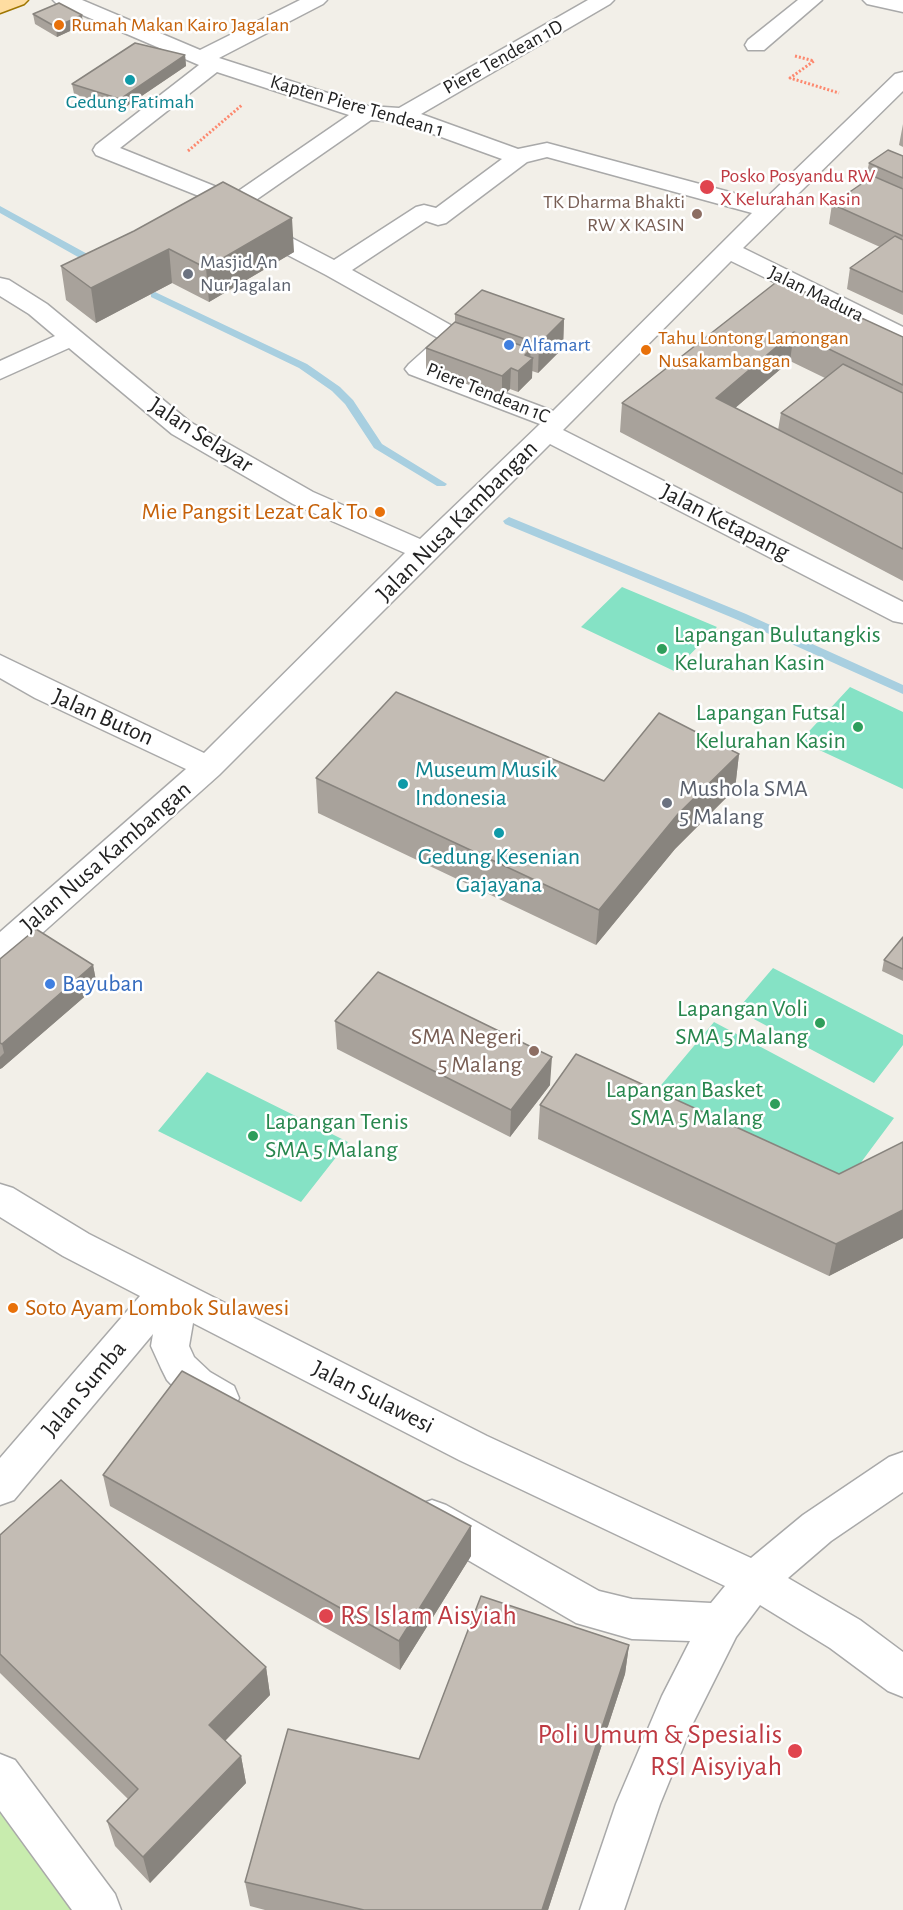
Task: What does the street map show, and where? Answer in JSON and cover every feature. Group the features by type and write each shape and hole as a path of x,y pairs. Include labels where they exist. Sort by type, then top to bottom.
{"main road":[{"path":"0,7 17,0"}],"street":[{"name":"Kapten Piere Tendean 1","path":"63,0 208,61 366,113 403,115 519,157"},
{"path":"316,0 208,61 104,150 237,203 366,113"},
{"name":"Piere Tendean 1D","path":"403,115 603,0"},
{"path":"756,45 811,0"},
{"path":"874,0 903,6"},
{"name":"Jalan Nusa Kambangan","path":"0,951 208,767 316,662 424,550 903,79"},
{"path":"335,270 424,212 438,218 519,157 530,152 547,150 587,159 768,210"},
{"name":"Piere Tendean 1C","path":"237,203 223,212 335,270 454,337 418,369 551,427"},
{"name":"Jalan Madura","path":"728,250 903,337"},
{"name":"Jalan Selayar","path":"0,285 38,309 70,338 181,428 303,498 424,550"},
{"path":"0,371 70,338"},
{"name":"Jalan Ketapang","path":"551,427 903,614"},
{"name":"Jalan Buton","path":"0,665 45,691 208,767"},
{"name":"Jalan Sulawesi","path":"0,1199 76,1245 472,1448 754,1580 845,1634 903,1677"},
{"path":"173,1294 170,1346 180,1368 195,1384 248,1414"},
{"name":"Jalan Sumba","path":"0,1487 173,1294"},
{"path":"602,1910 643,1793 677,1711 721,1623 754,1580 817,1528 903,1470"},
{"path":"404,1502 591,1609 632,1619 721,1623"},
{"path":"0,1775 99,1910"}],"path":[{"path":"756,45 814,62 790,78 876,105"},
{"path":"161,173 270,82"}],"green space":[{"name":"Lapangan Bulutangkis Kelurahan Kasin","path":"622,587 717,627 674,671 581,627"},
{"name":"Lapangan Futsal Kelurahan Kasin","path":"850,687 903,712 903,789 800,741"},
{"name":"Lapangan Voli SMA 5 Malang","path":"773,968 903,1035 903,1045 874,1083 737,1010"},
{"name":"Lapangan Basket SMA 5 Malang","path":"714,1022 894,1118 839,1192 657,1090"},
{"name":"Lapangan Tenis SMA 5 Malang","path":"207,1072 348,1142 301,1202 158,1131"},
{"path":"0,1804 81,1910 0,1910"}],"building":[{"path":"59,3 82,15 56,27 33,14"},
{"name":"Gedung Fatimah","path":"135,43 185,55 120,99 72,84"},
{"path":"888,150 903,156 903,178 869,163"},
{"path":"873,176 903,189 903,236 832,204"},
{"path":"223,182 292,218 206,268 169,249 91,288 61,266 134,231"},
{"path":"895,236 903,240 903,292 850,268"},
{"path":"779,280 903,337 903,385 794,332 716,398 903,493 903,549 622,403"},
{"path":"482,290 564,319 539,344 455,314"},
{"path":"455,322 531,349 525,355 533,358 518,371 511,368 502,376 426,348"},
{"path":"843,364 903,393 903,474 781,413"},
{"path":"396,692 604,781 659,713 739,754 678,814 599,910 316,778"},
{"path":"36,929 93,965 2,1044 0,1043 0,959"},
{"path":"903,937 903,969 884,960"},
{"path":"378,972 552,1057 511,1110 335,1021"},
{"path":"576,1054 839,1174 903,1142 903,1210 836,1244 540,1105"},
{"path":"182,1371 471,1526 399,1641 103,1475"},
{"path":"61,1480 266,1667 209,1725 241,1756 143,1857 107,1821 138,1789 0,1654 0,1535"},
{"path":"481,1596 629,1645 542,1910 364,1910 245,1882 288,1729 419,1759"}],"waterway":[{"path":"0,209 98,264"},
{"path":"155,295 303,366 336,389 349,402 378,446 441,484"},
{"path":"509,521 742,617 903,690"}],"place":[{"name":"Rumah Makan Kairo Jagalan","path":"59,25"},
{"name":"Gedung Fatimah","path":"130,80"},
{"name":"Posko Posyandu RW X Kelurahan Kasin","path":"707,187"},
{"name":"TK Dharma Bhakti RW X KASIN","path":"697,214"},
{"name":"Masjid An Nur Jagalan","path":"188,274"},
{"name":"Alfamart","path":"509,345"},
{"name":"Tahu Lontong Lamongan Nusakambangan","path":"646,350"},
{"name":"Mie Pangsit Lezat Cak To","path":"380,512"},
{"name":"Lapangan Bulutangkis Kelurahan Kasin","path":"662,649"},
{"name":"Lapangan Futsal Kelurahan Kasin","path":"858,727"},
{"name":"Museum Musik Indonesia","path":"403,784"},
{"name":"Mushola SMA 5 Malang","path":"667,803"},
{"name":"Gedung Kesenian Gajayana","path":"499,833"},
{"name":"Bayuban","path":"50,984"},
{"name":"Lapangan Voli SMA 5 Malang","path":"820,1023"},
{"name":"SMA Negeri 5 Malang","path":"534,1051"},
{"name":"Lapangan Basket SMA 5 Malang","path":"775,1104"},
{"name":"Lapangan Tenis SMA 5 Malang","path":"253,1136"},
{"name":"Soto Ayam Lombok Sulawesi","path":"13,1308"},
{"name":"RS Islam Aisyiah","path":"326,1616"},
{"name":"Poli Umum & Spesialis RSI Aisyiyah","path":"795,1751"}]}
